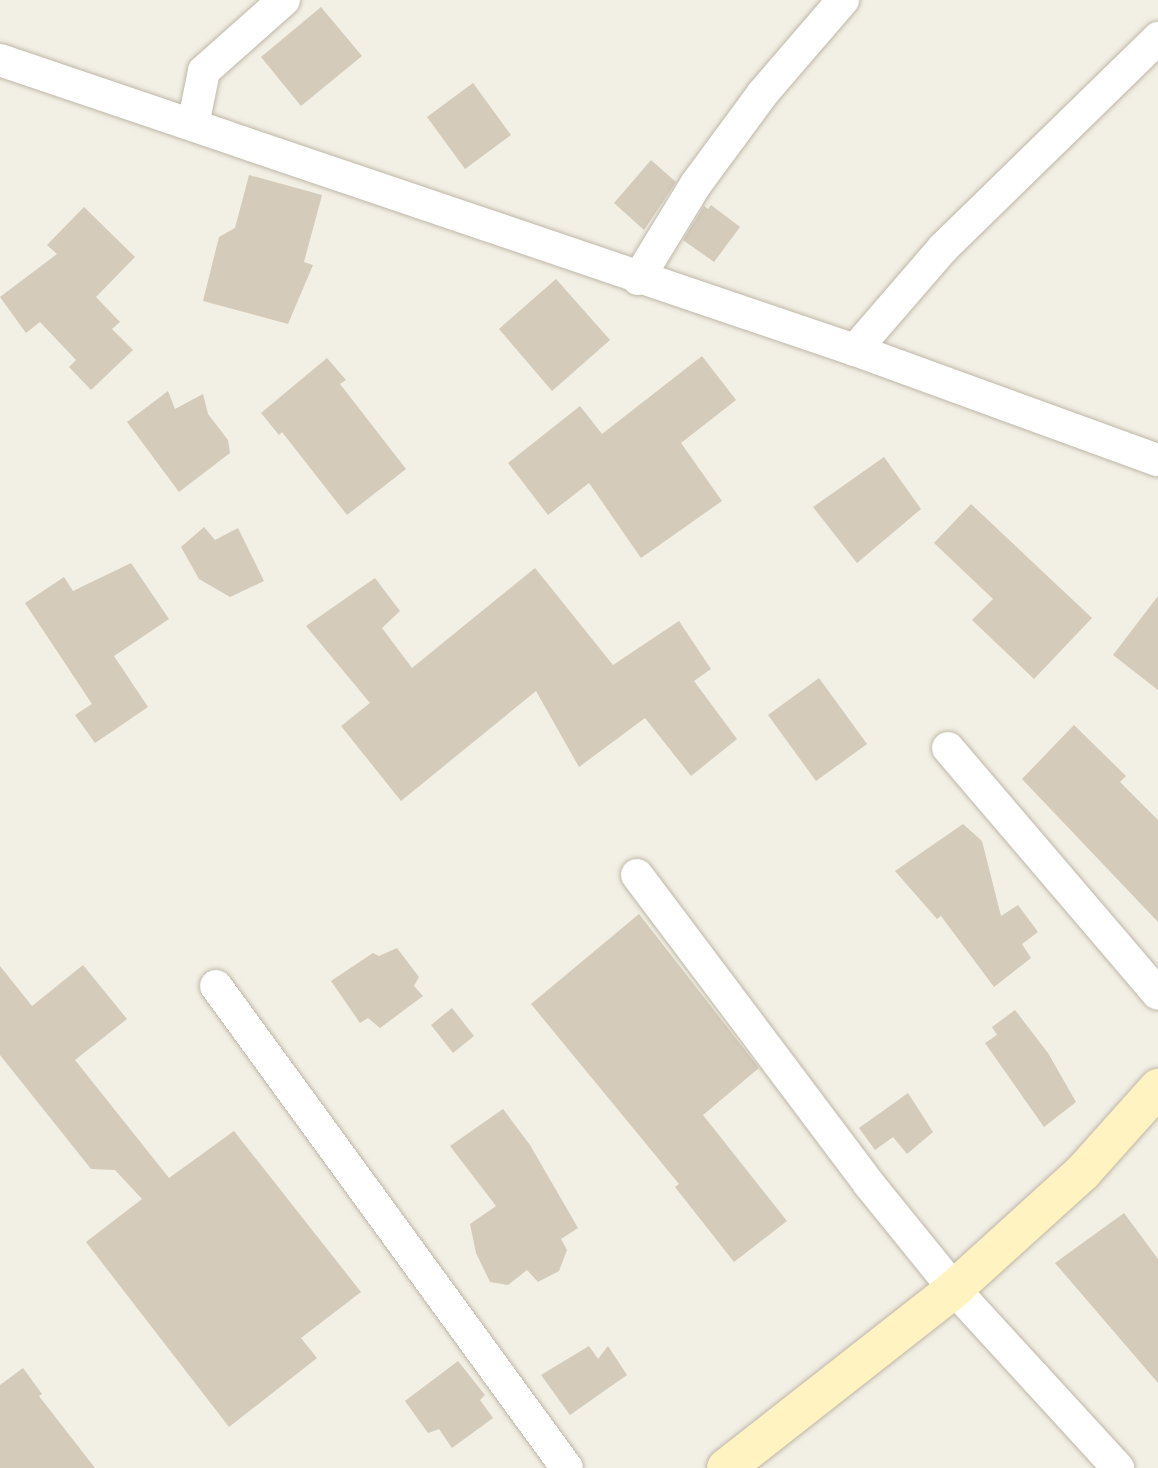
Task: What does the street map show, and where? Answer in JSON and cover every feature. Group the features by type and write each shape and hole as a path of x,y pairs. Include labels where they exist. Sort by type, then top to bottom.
{"main road":[{"path":"726,1468 954,1289 1083,1172 1158,1088"}],"street":[{"path":"193,125 204,71 284,0"},
{"path":"638,279 696,184 755,103 843,0"},
{"path":"855,350 943,248 1158,38"},
{"path":"0,60 638,279 855,350 1158,460"},
{"path":"948,748 1158,994"},
{"path":"637,875 954,1289 1118,1468"},
{"path":"216,986 567,1468"}],"building":[{"path":"321,7 362,56 301,106 261,57"},
{"path":"473,83 511,135 465,169 427,117"},
{"path":"651,160 676,182 644,230 614,203"},
{"path":"249,175 322,195 304,262 313,265 288,324 203,301 219,237 235,228"},
{"path":"711,205 740,227 714,262 683,240 704,206 708,209"},
{"path":"84,207 135,257 96,297 120,322 112,329 133,350 91,390 69,367 76,360 40,322 26,333 0,297 57,254 47,245"},
{"path":"556,279 610,340 552,391 499,329"},
{"path":"702,356 736,400 681,443 722,501 641,558 589,483 548,515 508,463 580,406 602,434"},
{"path":"327,358 346,380 340,384 406,469 347,515 282,432 279,435 261,413"},
{"path":"168,391 175,409 203,394 208,414 228,440 230,453 179,492 127,422"},
{"path":"884,457 921,509 857,563 813,507"},
{"path":"971,504 1092,618 1034,679 972,620 993,599 934,543"},
{"path":"204,527 215,540 238,528 264,581 230,597 199,579 181,547"},
{"path":"131,563 169,619 114,656 148,707 95,743 75,715 92,704 25,603 64,577 73,591"},
{"path":"535,568 613,665 679,621 711,669 694,681 737,739 691,776 645,718 579,767 536,691 401,801 341,726 370,703 306,626 375,578 400,611 382,628 412,668"},
{"path":"1158,596 1158,690 1113,655"},
{"path":"819,678 867,744 816,781 768,715"},
{"path":"1074,725 1126,776 1120,782 1158,820 1158,922 1022,779"},
{"path":"963,824 982,841 1001,916 1018,905 1038,932 1022,944 1031,958 994,987 941,916 937,919 895,871"},
{"path":"639,914 759,1068 703,1115 787,1221 734,1262 675,1187 679,1184 531,1004"},
{"path":"397,948 419,977 414,986 423,996 380,1028 368,1018 360,1023 331,981 373,953 379,956"},
{"path":"83,965 127,1019 75,1060 169,1178 234,1131 361,1292 301,1338 317,1358 229,1427 86,1242 142,1199 115,1170 91,1169 0,1055 0,966 32,1006"},
{"path":"452,1008 474,1036 453,1053 431,1025"},
{"path":"1015,1010 1048,1053 1076,1102 1044,1127 985,1043 997,1035 992,1027"},
{"path":"908,1093 933,1132 907,1154 893,1137 875,1150 859,1128"},
{"path":"503,1109 530,1145 578,1228 561,1239 567,1250 559,1271 538,1282 527,1270 508,1285 490,1282 476,1253 470,1224 496,1206 450,1146"},
{"path":"1124,1213 1158,1259 1158,1383 1055,1263"},
{"path":"589,1346 598,1359 608,1346 627,1375 570,1415 541,1375"},
{"path":"458,1361 485,1395 480,1400 493,1418 452,1448 439,1429 428,1433 405,1401"},
{"path":"23,1368 42,1394 39,1396 95,1468 0,1468 0,1385"}]}
